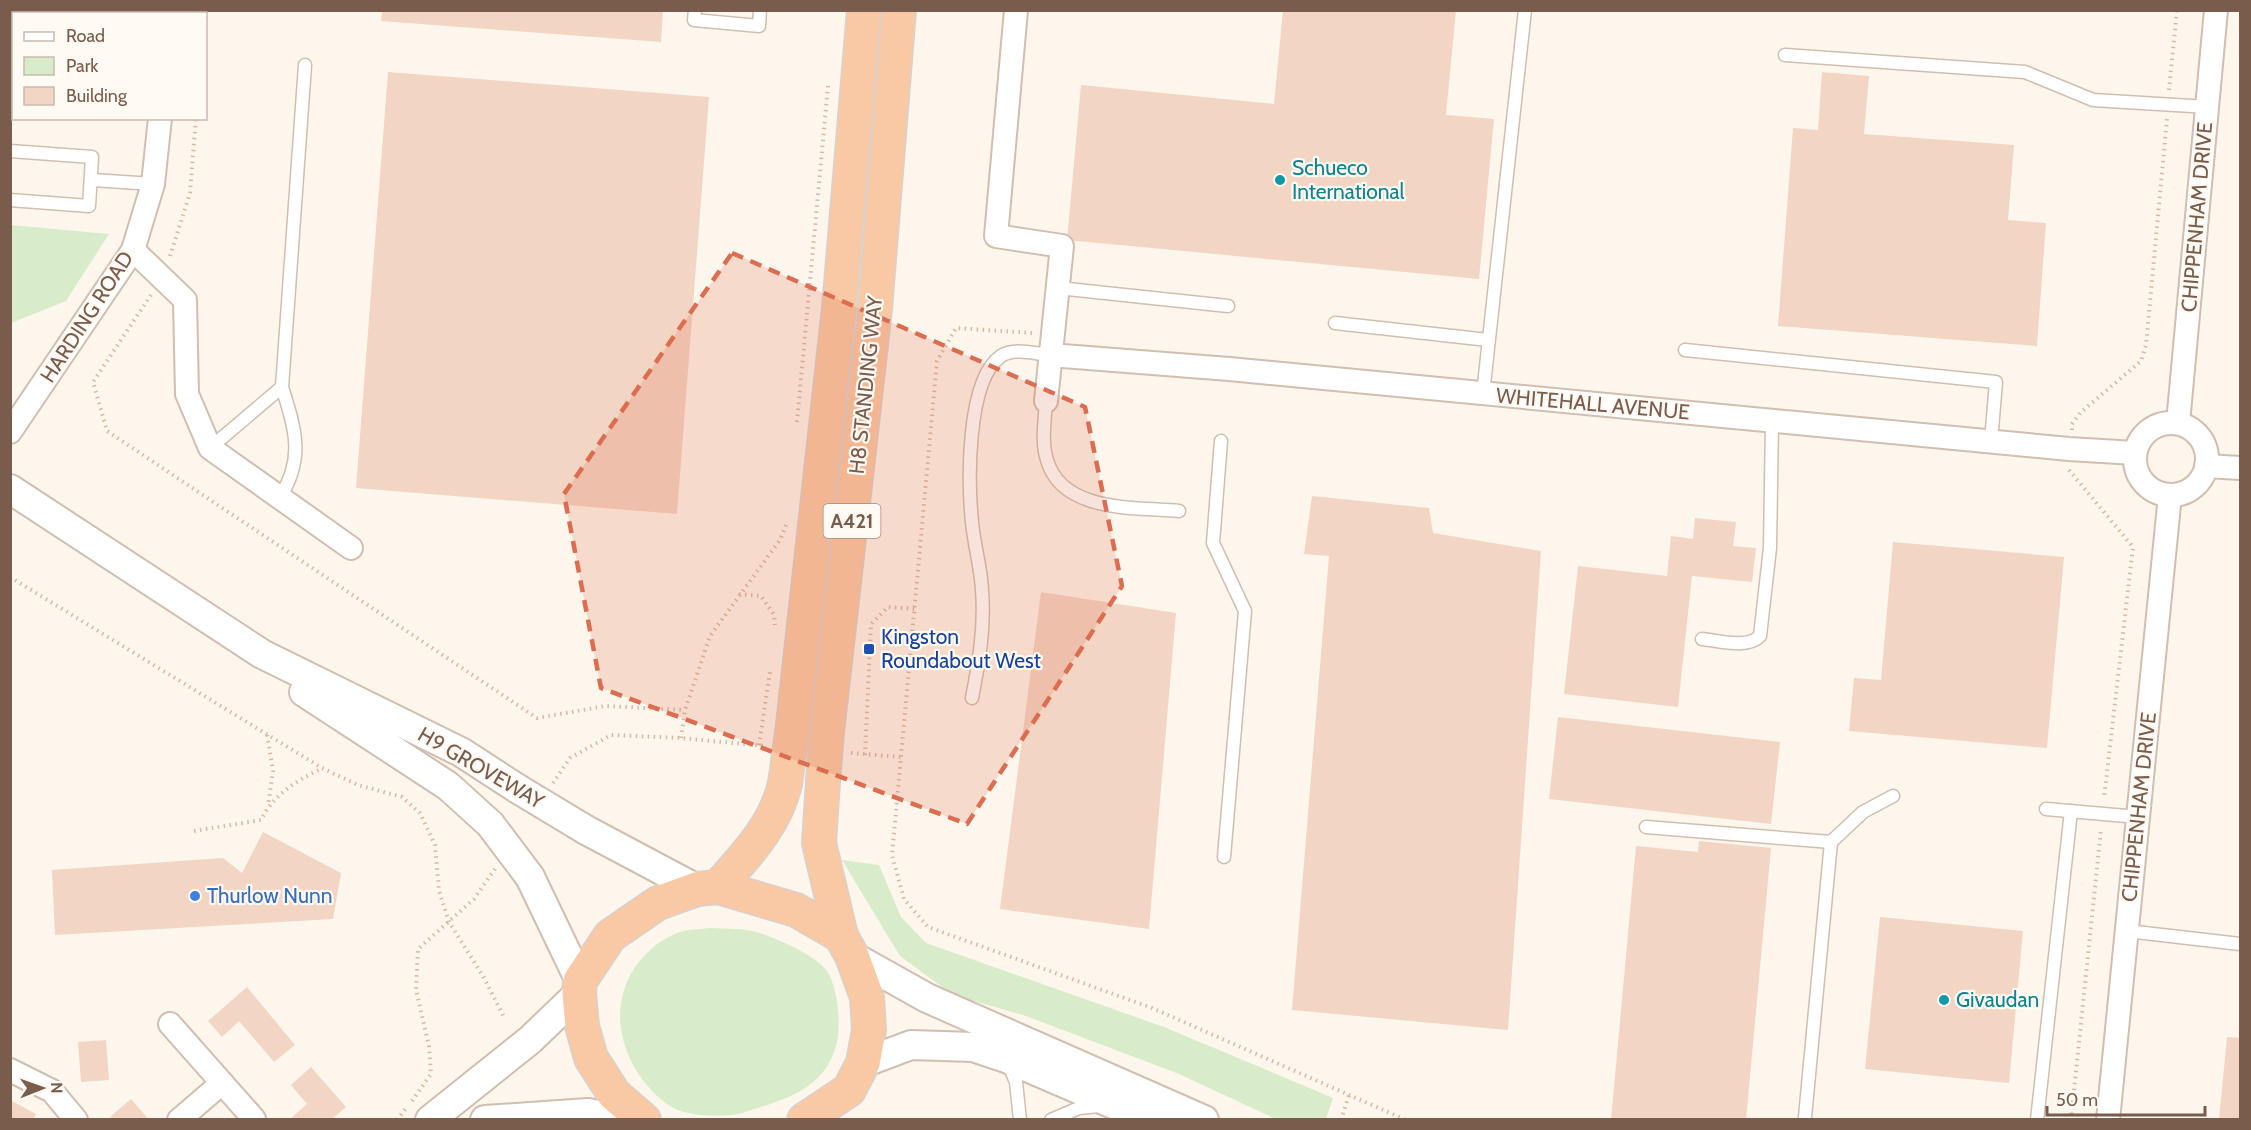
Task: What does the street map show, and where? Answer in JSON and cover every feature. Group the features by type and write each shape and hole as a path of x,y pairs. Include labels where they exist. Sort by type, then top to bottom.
{"highway":[{"name":"H8 STANDING WAY","path":"708,888 766,830 781,801 785,784 794,725 839,308 864,10"},
{"name":"H8 STANDING WAY","path":"851,1091 869,1030 867,997 847,946 819,843 827,732 875,309 899,10"},
{"path":"644,1119 615,1094 591,1058 582,1026 579,987 610,936 658,903 708,888 796,909 847,946"},
{"path":"804,1119 851,1091"}],"street":[{"path":"1016,10 996,236 1062,246 1046,401"},
{"name":"CHIPPENHAM DRIVE","path":"2178,423 2216,10"},
{"name":"HARDING ROAD","path":"10,432 19,410 133,250 153,184 160,120"},
{"path":"133,250 185,300 187,394 210,448 351,548"},
{"name":"WHITEHALL AVENUE","path":"1052,344 1229,369 2069,449 2135,453"},
{"path":"2178,423 2197,434 2207,454 2206,466 2197,484 2189,490 2170,495 2151,489 2143,482 2135,463 2135,453 2138,444 2150,429 2159,425 2178,423"},
{"path":"2206,466 2241,468"},
{"name":"H9 GROVEWAY","path":"10,489 262,654 461,752 586,830 708,888"},
{"name":"CHIPPENHAM DRIVE","path":"2108,1119 2170,495"},
{"name":"H9 GROVEWAY","path":"262,654 295,687 448,786 490,824 530,877 579,987"},
{"path":"847,946 927,998 1204,1119"},
{"path":"430,1119 530,1040 579,987"},
{"path":"170,1024 254,1119"},
{"path":"851,1091 911,1046 973,1047 1006,1058 1113,1104 1161,1119"},
{"path":"10,1070 52,1091 76,1119"},
{"path":"179,1119 222,1083"},
{"path":"485,1119 588,1113 622,1119"}],"lane":[{"path":"695,10 694,20 759,26 760,10"},
{"path":"1483,394 1525,10"},
{"path":"1785,55 2025,72 2093,100 2208,107"},
{"path":"280,498 292,478 296,434 282,387 305,65"},
{"path":"10,151 92,157 89,206 10,200"},
{"path":"92,180 153,184"},
{"path":"1058,288 1228,306"},
{"path":"1335,323 1488,340"},
{"path":"972,698 980,655 983,620 982,589 972,521 973,437 978,397 984,379 1001,356 1052,344"},
{"path":"1685,350 1996,382 1991,441"},
{"path":"210,448 282,387"},
{"path":"1046,401 1047,460 1054,476 1065,489 1090,500 1179,511"},
{"path":"1702,639 1743,643 1754,642 1760,636 1770,548 1772,421"},
{"path":"1221,441 1213,543 1245,611 1224,856"},
{"path":"1804,1117 1831,842 1863,812 1893,796"},
{"path":"2046,809 2138,817"},
{"path":"2037,1119 2071,811"},
{"path":"1646,827 1831,842"},
{"path":"2127,931 2241,944"},
{"path":"1006,1058 1016,1082 1020,1119"},
{"path":"1051,1119 1079,1107 1113,1104"}],"path":[{"path":"2071,1119 2133,547 2069,471 2069,449 2072,424 2080,413 2141,361 2146,345 2177,10"},
{"path":"797,427 829,82"},
{"path":"1052,344 956,328 937,361 892,855 904,899 928,927 1152,1008 1406,1119"},
{"path":"681,738 685,710 702,654 719,620 780,540 788,518"},
{"path":"10,577 322,768 358,785 402,797 420,813 435,845 439,891 448,922 483,976 504,1017"},
{"path":"739,594 761,596 774,615 774,633"},
{"path":"865,754 871,624 888,607 915,609"},
{"path":"759,745 771,661"},
{"path":"267,735 273,771 268,807"},
{"path":"195,831 261,820 268,807 294,782 322,768"},
{"path":"397,1119 431,1074 429,1046 416,990 418,949 448,922"},
{"path":"1341,1119 1349,1095"}],"highlighted area":[{"path":"732,253 1085,407 1122,586 967,824 601,688 564,494"}],"green space":[{"path":"11,225 109,234 66,301 11,323"},
{"path":"842,860 879,865 901,917 926,943 1164,1027 1333,1098 1326,1119 1276,1119 1179,1074 1026,1016 953,995 900,956"},
{"path":"711,928 752,931 803,952 827,971 838,1005 839,1030 836,1047 822,1074 797,1093 733,1115 708,1116 690,1113 667,1104 650,1089 637,1072 627,1053 622,1032 620,1012 624,991 632,972 646,954 674,934 687,930"}],"building":[{"path":"40,10 137,10 137,12 40,12"},
{"path":"382,10 663,10 661,42 381,21"},
{"name":"Schueco International","path":"1283,10 1456,10 1446,115 1494,119 1479,279 1067,240 1081,85 1274,104"},
{"path":"388,72 709,97 677,514 356,488"},
{"path":"1822,72 1869,76 1864,134 2014,145 2008,220 2046,223 2037,346 1778,326 1793,128 1818,130"},
{"path":"1312,496 1429,508 1433,533 1541,551 1508,1030 1292,1010 1329,556 1304,554"},
{"path":"1695,518 1736,522 1733,546 1756,548 1752,582 1692,576 1678,707 1564,694 1578,566 1667,576 1671,536 1693,539"},
{"path":"1893,542 2064,557 2047,748 1849,731 1854,678 1881,680"},
{"path":"1041,592 1176,613 1149,929 1000,909"},
{"path":"1558,717 1780,742 1771,824 1549,799"},
{"name":"Thurlow Nunn","path":"263,832 341,873 333,919 55,935 52,870 223,858 242,873"},
{"path":"1699,841 1771,848 1746,1120 1611,1120 1636,846 1698,852"},
{"name":"Givaudan","path":"1880,917 2023,931 2009,1083 1865,1069"},
{"path":"247,987 295,1045 274,1062 239,1021 222,1037 208,1021"},
{"path":"2227,1037 2240,1038 2240,1120 2219,1120"},
{"path":"106,1040 109,1080 81,1082 78,1042"},
{"path":"311,1067 346,1107 331,1120 289,1120 307,1104 291,1085"},
{"path":"131,1099 149,1120 113,1120 110,1117"},
{"path":"12,1101 36,1114 33,1120 10,1120"}],"place":[{"name":"Schueco International","path":"1280,180"},
{"name":"Kingston Roundabout West","path":"869,649"},
{"name":"Thurlow Nunn","path":"195,896"},
{"name":"Givaudan","path":"1944,1000"}]}
